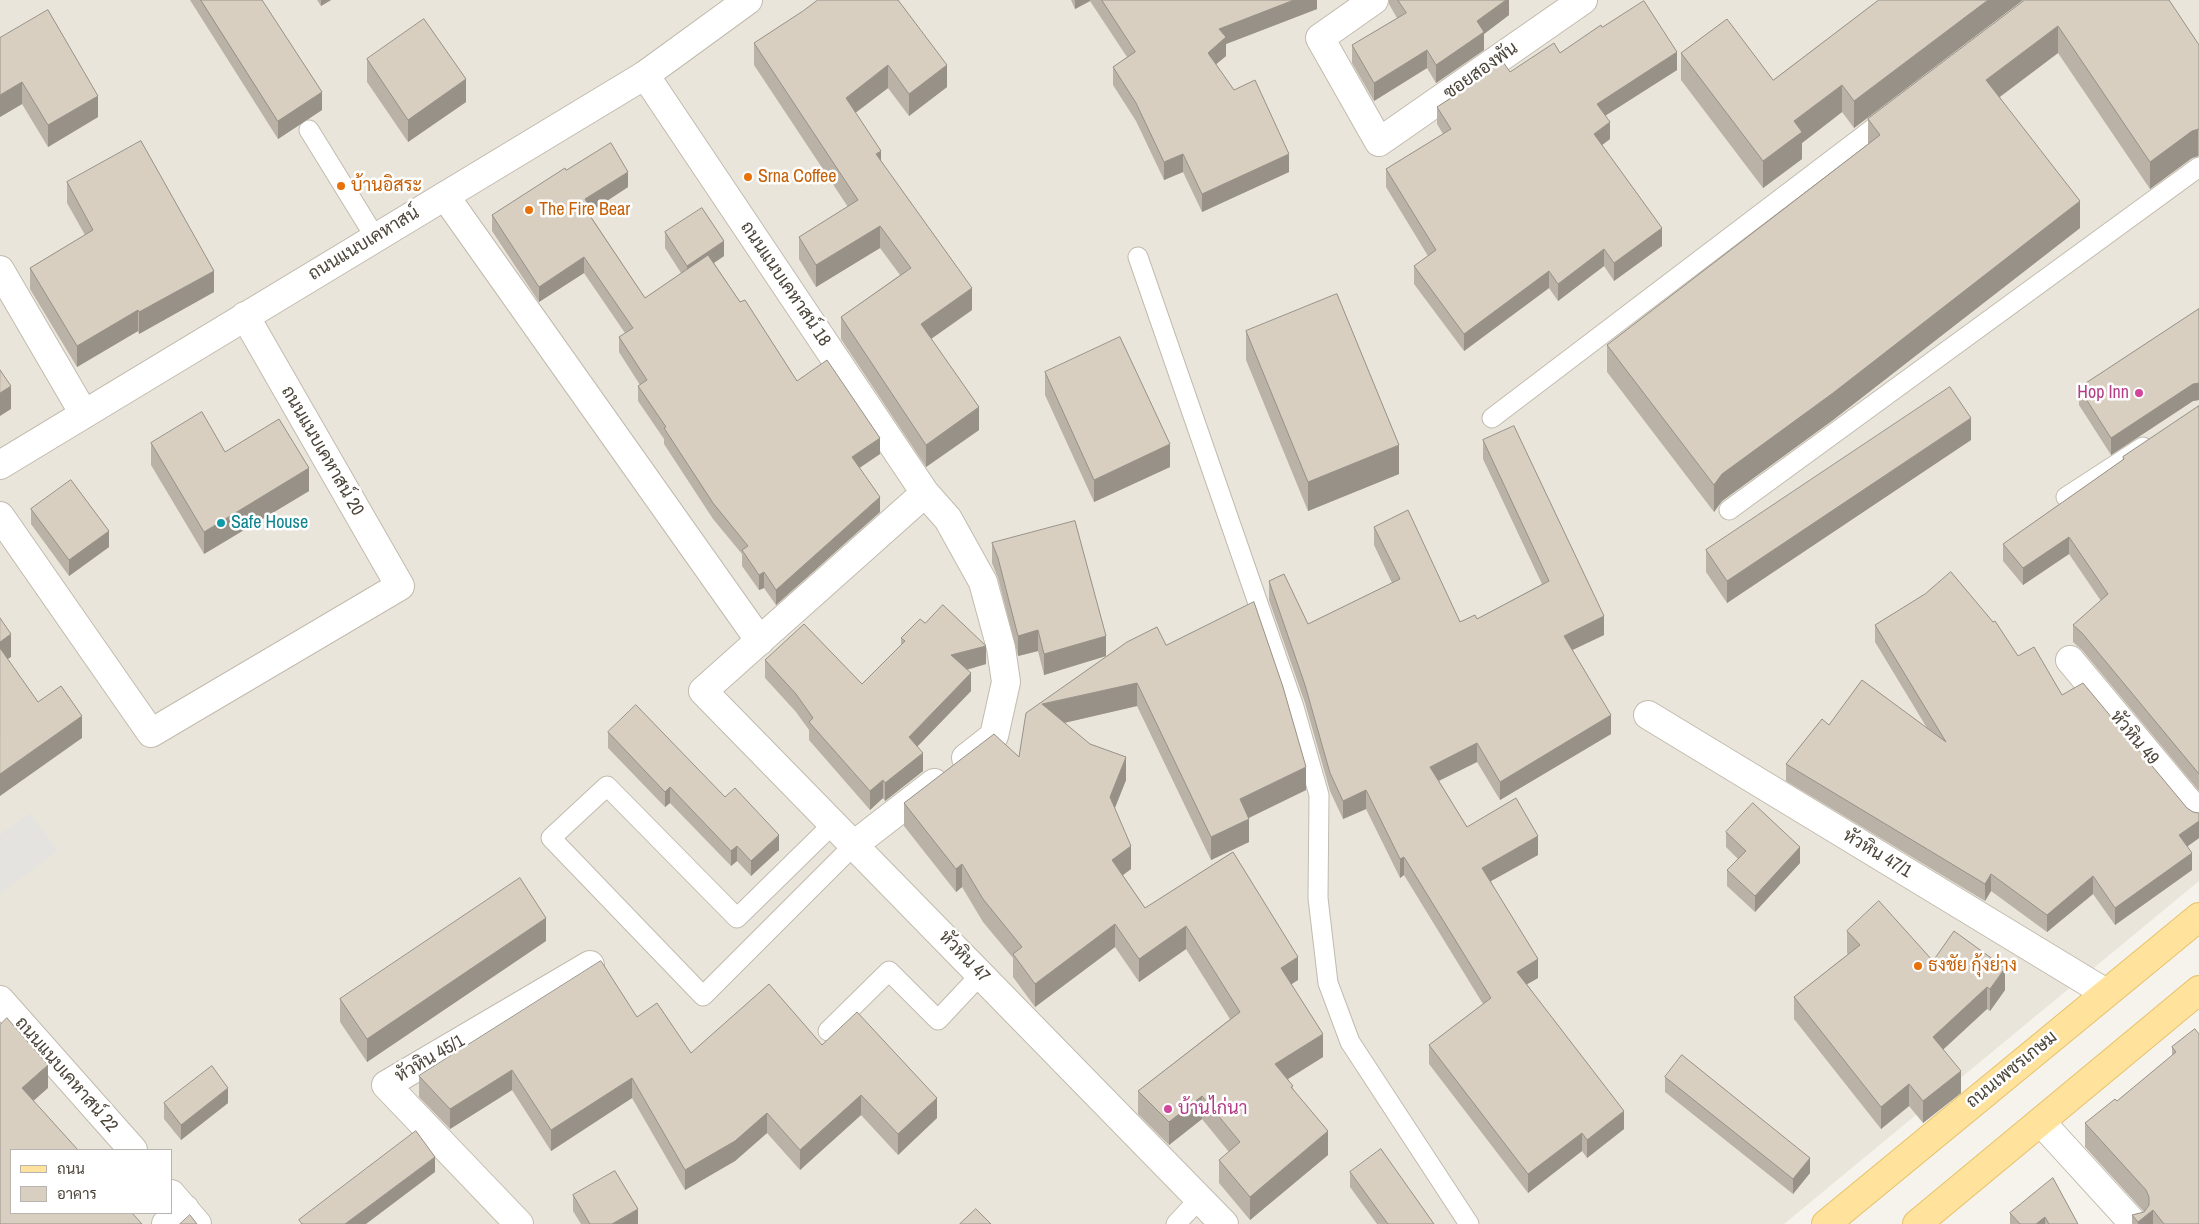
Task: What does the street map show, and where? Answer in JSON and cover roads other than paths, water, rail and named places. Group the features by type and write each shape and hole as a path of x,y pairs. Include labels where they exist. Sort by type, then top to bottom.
{"main road":[{"name":"ถนนเพชรเกษม","path":"1826,1224 2199,917"},
{"path":"1917,1224 2199,991"}],"street":[{"name":"ถนนแนบเคหาสน์","path":"0,465 645,75 748,0"},
{"name":"ซอยสองพัน","path":"1374,0 1320,38 1379,142 1583,0"},
{"name":"ถนนแนบเคหาสน์ 18","path":"645,75 925,493 948,520 983,582 1001,648 1006,682 994,736 854,844"},
{"path":"445,196 760,641 925,493"},
{"path":"0,270 84,414"},
{"name":"ถนนแนบเคหาสน์ 20","path":"0,516 151,733 400,586 245,316"},
{"name":"หัวหิน 47","path":"760,641 703,690 1224,1224"},
{"name":"หัวหิน 49","path":"2070,660 2199,815"},
{"name":"หัวหิน 47/1","path":"1648,714 2106,993"},
{"name":"หัวหิน 45/1","path":"519,1224 386,1085 590,965"},
{"name":"ถนนแนบเคหาสน์ 22","path":"0,1000 132,1149"},
{"path":"2041,1122 2134,1224"}],"lane":[{"path":"1492,418 1901,108"},
{"path":"309,130 375,238"},
{"path":"1729,510 2199,168"},
{"path":"1138,257 1294,707 1319,795 1318,898 1328,983 1350,1042 1469,1224"},
{"path":"2066,497 2157,438"},
{"path":"759,940 607,786 551,838 703,996 759,940 854,844"},
{"path":"736,918 834,823"},
{"path":"828,1031 889,971 938,1020 981,974"},
{"path":"1176,1224 1200,1198"}],"place":[{"name":"Srna Coffee","path":"748,177"},
{"name":"บ้านอิสระ","path":"341,186"},
{"name":"The Fire Bear","path":"529,210"},
{"name":"Hop Inn","path":"2139,393"},
{"name":"Safe House","path":"221,523"},
{"name":"ธงชัย กุ้งย่าง","path":"1918,966"},
{"name":"บ้านไก่นา","path":"1168,1109"}]}
